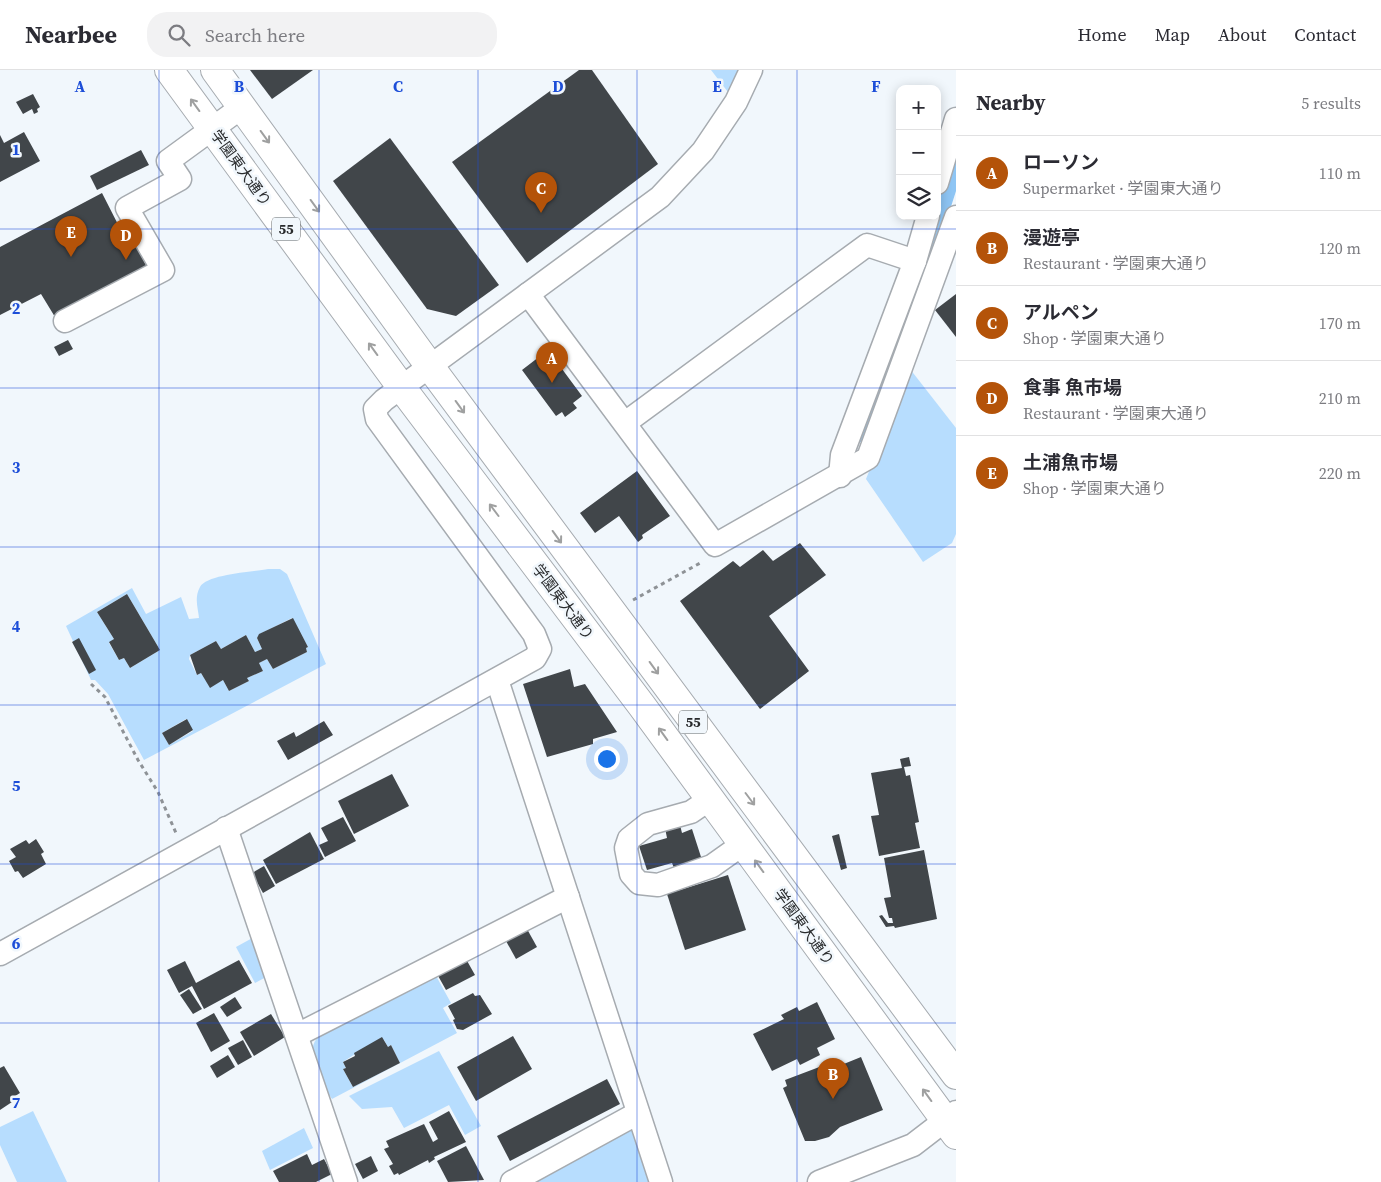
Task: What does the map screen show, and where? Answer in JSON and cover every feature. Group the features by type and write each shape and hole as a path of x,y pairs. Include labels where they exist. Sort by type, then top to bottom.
{"main road":[{"name":"学園東大通り","path":"169,70 402,388 952,1122"},
{"name":"55","path":"215,70 431,368 956,1075"}],"street":[{"path":"0,954 535,658 540,649 534,634 377,419 376,410 402,388 660,197 703,151 736,102 751,70"},
{"path":"65,321 163,270 127,208 180,179 168,161 242,107"},
{"path":"939,175 956,119"},
{"path":"528,294 715,544 840,476 868,458 956,217"},
{"path":"840,476 842,455 914,261 927,220"},
{"path":"625,423 867,245 914,261"},
{"path":"497,680 661,1182"},
{"path":"710,799 691,812 648,824 628,839 626,848 631,874 639,883 658,885 712,866 743,844"},
{"path":"226,828 346,1182"},
{"path":"297,1035 568,896"},
{"path":"512,1182 638,1113"},
{"path":"819,1182 913,1145 952,1122"}],"path":[{"path":"612,611 716,554 715,544"},
{"path":"91,684 105,697 138,760 158,792 184,852"}],"shaded area":[{"path":"711,70 741,70 731,96"},
{"path":"956,149 956,191 948,216 865,443 856,441 936,220 941,220 941,193"},
{"path":"910,369 956,428 956,534 952,543 923,562 866,479"},
{"path":"280,569 287,574 326,664 144,760 108,694 95,680 91,680 66,626 132,588 146,614 181,597 189,619 199,618 197,595 204,583 221,576","holes":["127,594 160,650 130,668 124,658 119,660 109,643 114,639 97,612","292,618 308,647 306,648 307,652 273,669 267,659 259,663 263,671 247,678 249,681 229,691 223,680 210,687 201,673 197,675 189,659 190,655 216,641 221,649 246,635 255,652 262,649 257,638 260,634","186,719 193,731 169,745 162,733"]},
{"path":"256,936 268,976 255,983 236,947"},
{"path":"435,974 451,1003 443,1008 457,1033 332,1099 315,1069 313,1061 313,1045 317,1038","holes":["384,1040 388,1047 391,1045 400,1063 353,1087 343,1069 346,1068 343,1062 367,1046 369,1048"]},
{"path":"439,1051 481,1126 465,1135 449,1105 404,1128 392,1107 362,1109 349,1096"},
{"path":"33,1111 67,1182 17,1182 0,1145 0,1127"},
{"path":"627,1127 635,1131 651,1182 530,1182"},
{"path":"304,1128 313,1148 270,1170 262,1151"}],"building":[{"path":"250,70 313,70 272,99"},
{"path":"579,70 592,70 658,164 527,263 452,162"},
{"path":"33,94 40,107 37,109 38,112 34,114 32,109 23,114 16,102"},
{"path":"24,132 40,161 0,182 0,135 4,143"},
{"path":"390,138 499,285 456,316 427,309 333,181"},
{"path":"141,150 149,165 97,190 90,176"},
{"path":"102,193 129,246 135,244 147,267 141,273 55,317 41,294 0,315 0,247"},
{"path":"956,294 956,337 935,310"},
{"path":"68,340 73,349 59,356 54,347"},
{"path":"548,350 582,396 573,403 577,408 565,417 562,412 556,416 522,370"},
{"path":"637,471 670,516 642,535 643,538 638,542 619,516 595,533 580,513"},
{"path":"800,543 826,575 769,616 809,671 760,709 680,601 733,561 740,567 763,550 773,561"},
{"path":"127,594 160,650 130,668 124,658 119,660 109,642 114,639 97,612"},
{"path":"293,618 308,647 306,648 307,652 273,669 267,659 259,663 263,671 247,678 249,681 229,691 223,680 210,688 201,673 197,675 190,655 216,641 221,649 246,635 255,652 262,649 257,638 259,634"},
{"path":"79,638 96,670 89,674 72,642"},
{"path":"570,669 574,687 585,684 617,732 593,739 593,744 547,757 523,684"},
{"path":"187,719 193,730 169,745 162,733"},
{"path":"324,721 333,735 288,760 277,741 294,732 296,737"},
{"path":"909,757 911,766 904,767 906,776 910,775 919,822 915,823 920,848 879,856 871,816 879,815 871,773 902,768 900,759"},
{"path":"392,774 409,806 354,834 338,801"},
{"path":"343,817 356,841 325,857 319,845 328,841 321,828"},
{"path":"680,825 682,833 692,829 702,860 674,868 672,863 647,870 639,846 667,838 665,828"},
{"path":"310,832 324,859 276,884 263,860"},
{"path":"839,834 847,868 841,870 832,836"},
{"path":"36,839 44,852 41,854 46,864 23,878 18,871 15,872 9,861 16,857 10,849 26,840 29,844"},
{"path":"924,850 937,919 895,928 894,926 886,927 879,916 882,915 888,923 893,923 892,918 889,918 884,898 891,897 884,858"},
{"path":"264,866 275,886 263,893 252,873"},
{"path":"728,875 746,930 685,950 667,894"},
{"path":"527,929 537,947 516,959 506,941"},
{"path":"466,959 475,975 446,990 437,974"},
{"path":"239,960 252,983 204,1009 192,986 179,993 167,970 185,961 196,983"},
{"path":"189,989 202,1009 193,1014 180,995"},
{"path":"473,993 475,996 480,995 492,1014 463,1030 457,1029 453,1020 455,1019 448,1006"},
{"path":"235,997 242,1008 227,1017 220,1007"},
{"path":"817,1002 835,1039 817,1048 820,1055 800,1065 797,1059 772,1071 753,1034 784,1019 781,1015 797,1007 799,1011"},
{"path":"214,1013 230,1041 211,1052 196,1023"},
{"path":"271,1014 285,1037 254,1056 240,1032"},
{"path":"513,1036 532,1069 476,1101 457,1067"},
{"path":"382,1037 388,1047 391,1045 400,1063 353,1087 343,1069 346,1068 343,1062 355,1056 354,1053"},
{"path":"243,1040 252,1057 238,1065 228,1048"},
{"path":"228,1055 235,1067 217,1078 210,1066"},
{"path":"861,1057 883,1110 840,1127 829,1137 815,1141 805,1141 783,1088 787,1086 785,1080 822,1066 824,1072"},
{"path":"4,1066 20,1093 12,1098 12,1102 0,1110 0,1068"},
{"path":"607,1079 620,1104 510,1161 497,1136"},
{"path":"449,1111 466,1142 434,1157 435,1159 429,1163 428,1160 399,1175 398,1173 394,1175 389,1166 393,1164 384,1149 389,1147 386,1141 424,1124 433,1142 438,1139 429,1122"},
{"path":"466,1146 484,1180 448,1182 437,1161"},
{"path":"307,1154 312,1165 324,1159 332,1174 316,1182 279,1182 273,1171"},
{"path":"371,1156 378,1171 363,1179 355,1164"}],"place":[{"name":"アルペン","path":"541,213"},
{"name":"土浦魚市場","path":"71,257"},
{"name":"食事 魚市場","path":"126,260"},
{"name":"ローソン","path":"552,383"},
{"name":"漫遊亭","path":"833,1099"}]}
